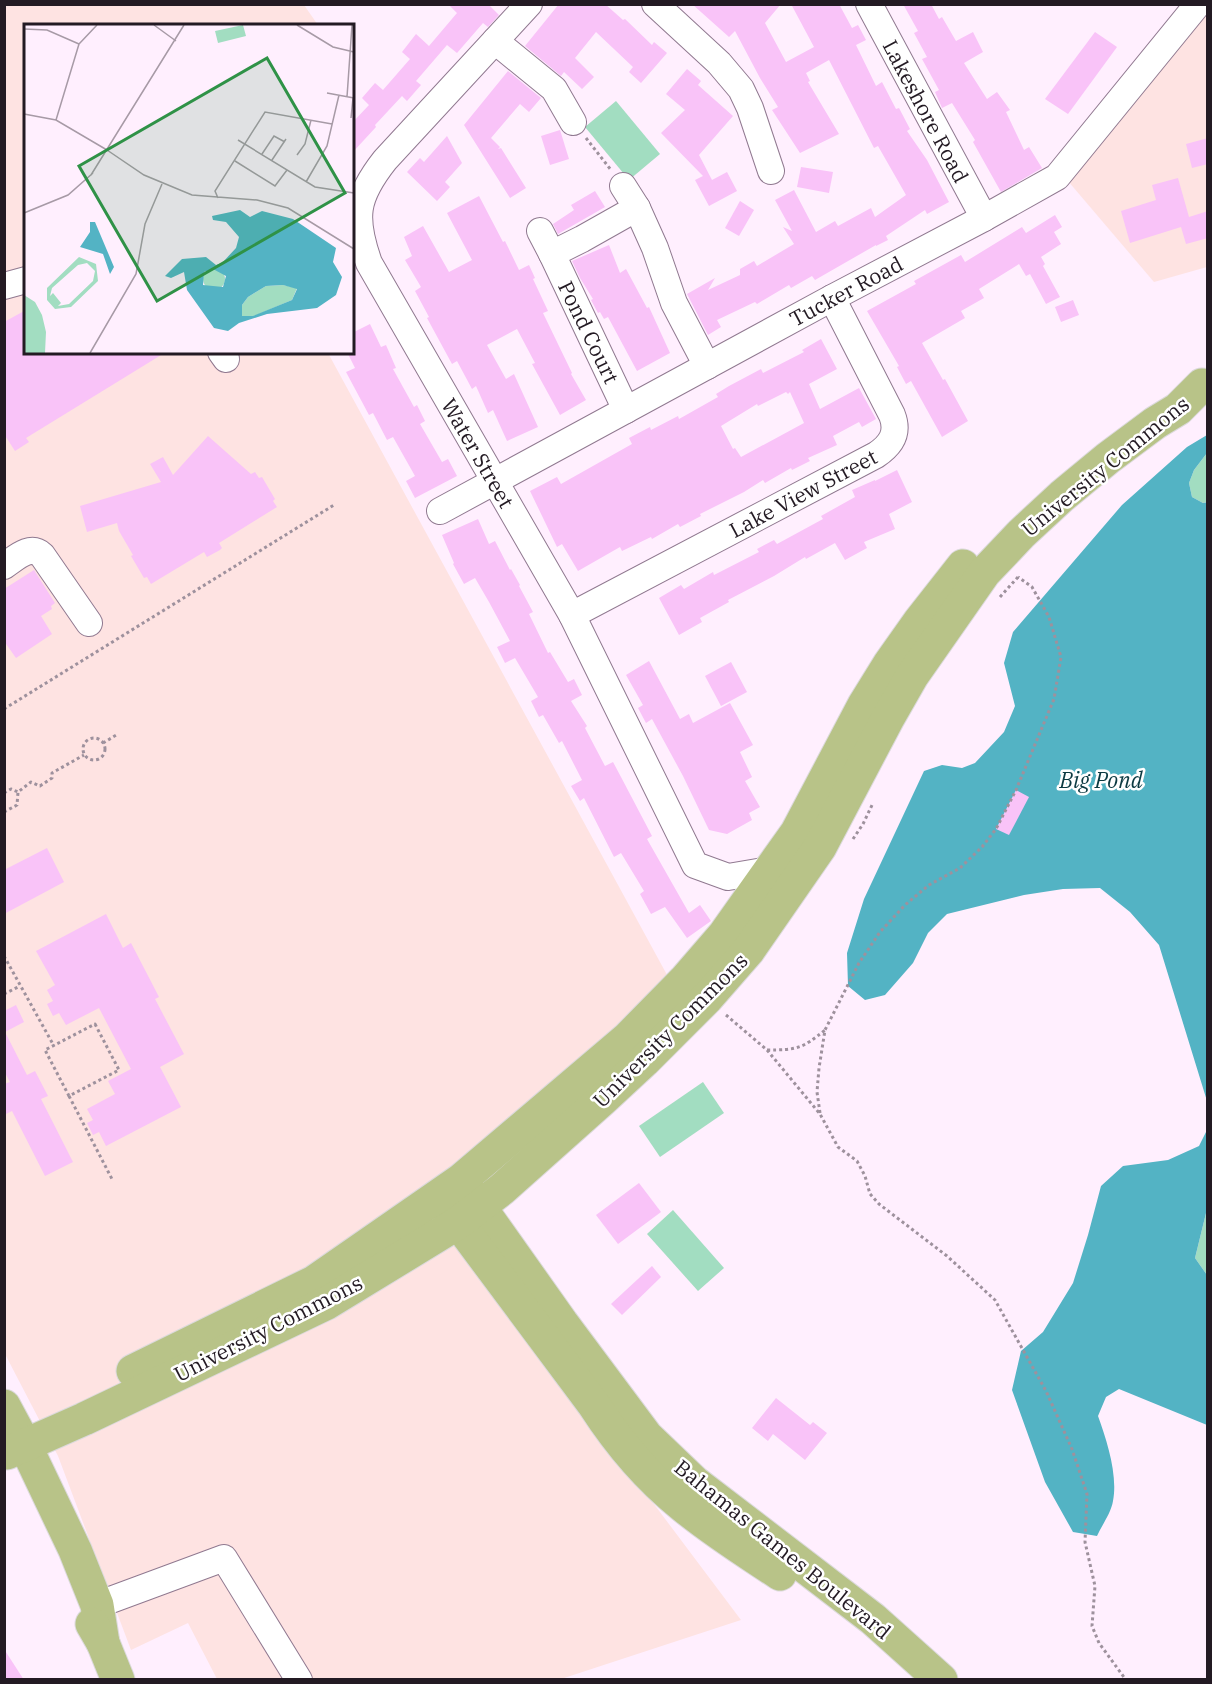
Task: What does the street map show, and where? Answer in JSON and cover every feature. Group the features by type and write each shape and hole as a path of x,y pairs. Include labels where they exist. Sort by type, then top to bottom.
{"main road":[{"name":"University Commons","path":"9,1438 94,1414 327,1303 469,1215 502,1189 644,1061 707,998 748,951 824,840 912,676 984,573 1062,496 1155,423 1178,409 1205,383"},
{"name":"University Commons","path":"9,1438 314,1282 450,1188 636,1029 686,979 724,935 797,831 864,705 890,663 919,622 968,561 1006,520 1095,445 1145,411 1172,396 1205,383"},
{"name":"Bahamas Games Boulevard","path":"450,1188 611,1432 660,1486 681,1505 714,1514 873,1619 941,1680"},
{"path":"9,1438 75,1550 97,1605 103,1643"},
{"path":"9,1438 86,1614 103,1643 118,1680"},
{"name":"Bahamas Games Boulevard","path":"714,1514 910,1680"}],"street":[{"name":"Water Street","path":"529,4 385,160 374,175 362,198 358,227 361,240 369,263 572,615 695,865 728,878 770,870"},
{"path":"656,4 719,63 741,89 750,108 771,171"},
{"name":"Lakeshore Road","path":"869,4 984,218"},
{"name":"Tucker Road","path":"440,511 1057,177 1198,4"},
{"path":"495,41 554,89 573,122"},
{"path":"623,186 637,208 655,248 674,303 707,366"},
{"name":"Pond Court","path":"552,254 637,208"},
{"name":"Pond Court","path":"540,231 626,410"},
{"path":"4,286 24,281"},
{"name":"Lake View Street","path":"572,615 876,455 890,443 895,427 892,415 832,298"},
{"path":"4,566 25,552 38,551 89,622"},
{"path":"97,1605 224,1558 299,1680"}],"path":[{"path":"573,122 623,186"},
{"path":"4,709 334,505"},
{"path":"998,598 1018,577 1022,569"},
{"path":"820,1114 817,1092 825,1030 859,963 880,932 905,905 929,885 960,868 982,847 996,829 1016,790 1054,699 1061,657 1049,617 1032,586 1018,577"},
{"path":"103,743 118,734"},
{"path":"95,737 103,743 105,748 102,757 92,760 87,759 84,755 82,745 86,741 95,737"},
{"path":"4,812 17,805 18,792 31,782 39,786 52,777 52,773 84,755"},
{"path":"4,793 11,789 18,792"},
{"path":"824,840 846,845 856,836 877,796"},
{"path":"4,956 54,1046"},
{"path":"4,994 20,986"},
{"path":"707,998 767,1050 820,1114 838,1147 857,1161 865,1176 870,1194 879,1204 947,1256 995,1300 1046,1390 1072,1449 1087,1494 1085,1542 1095,1586 1092,1626 1099,1643 1126,1680"},
{"path":"69,1096 119,1070 95,1024 45,1050 113,1181"},
{"path":"767,1050 792,1050 810,1042 825,1030"}],"shaded area":[{"path":"5,5 304,5 317,24 24,24 24,354 329,354 672,984 428,1203 741,1620 558,1680 217,1679 188,1623 131,1650 58,1456 5,1354"},
{"path":"1207,10 1207,267 1154,282 1068,181"}],"green space":[{"path":"616,101 660,154 629,180 585,127"},
{"path":"1207,453 1207,502 1203,503 1192,497 1189,483 1194,470"},
{"path":"703,1082 724,1113 660,1157 639,1126"},
{"path":"1207,1209 1207,1275 1195,1258"},
{"path":"673,1210 724,1268 698,1291 647,1234"}],"water":[{"name":"Big Pond","path":"1207,435 1207,453 1194,470 1189,483 1192,497 1203,503 1208,502 1207,1101 1159,945 1130,912 1100,888 1063,889 1024,895 947,914 928,933 913,963 885,995 865,1000 848,986 847,953 864,899 924,771 942,765 962,768 975,763 1004,732 1015,706 1004,663 1013,632 1122,505 1187,447"},
{"path":"1207,1130 1207,1209 1195,1258 1207,1275 1207,1425 1119,1389 1106,1397 1098,1416 1113,1469 1112,1505 1097,1536 1073,1532 1045,1482 1012,1390 1021,1351 1043,1332 1073,1283 1101,1186 1123,1166 1168,1160 1199,1146"}],"building":[{"path":"448,4 488,4 499,15 488,27 483,23 457,53 447,45 416,81 421,85 407,101 402,96 354,151 354,121 369,105 362,98 375,83 383,90 410,59 402,52 416,34 429,46 457,13"},
{"path":"559,4 605,4 623,20 625,19 652,45 654,42 667,53 641,83 629,72 633,67 596,32 575,58 594,77 582,89 564,72 561,76 525,46"},
{"path":"692,4 781,4 765,23 786,62 814,47 791,4 839,4 852,28 858,25 866,40 856,45 876,86 882,82 896,109 899,108 910,129 907,131 927,160 949,202 927,214 925,210 886,236 888,240 815,280 812,276 791,288 789,285 757,304 755,302 717,320 721,327 708,335 687,294 715,278 708,290 740,275 740,269 754,261 757,266 794,244 783,227 792,231 775,200 794,190 816,232 835,221 838,226 871,208 875,217 906,195 878,146 874,148 829,60 806,73 810,81 808,82 839,134 800,153 772,110 778,107 735,31 729,37"},
{"path":"903,4 931,4 939,19 942,17 956,41 973,32 983,52 964,63 987,99 997,92 1010,110 1006,112 1024,150 1029,147 1042,168 1001,192 973,142 975,140 952,103 942,108 935,92 939,90 922,59 927,57 914,33 918,31"},
{"path":"1095,32 1117,47 1068,114 1045,99"},
{"path":"687,69 701,81 698,85 733,116 699,155 712,180 727,172 737,191 709,206 695,180 703,176 661,133 685,110 666,94"},
{"path":"508,71 541,98 529,112 520,104 491,138 500,147 498,149 501,148 526,188 510,198 464,125"},
{"path":"560,130 569,159 550,165 541,136"},
{"path":"447,136 462,163 445,182 450,187 437,201 407,172 420,158 424,162"},
{"path":"1208,138 1208,164 1192,168 1186,144"},
{"path":"801,167 833,172 829,193 797,187"},
{"path":"1178,178 1189,217 1208,211 1208,238 1186,244 1181,227 1130,243 1121,211 1156,200 1152,185"},
{"path":"595,191 605,207 558,234 553,224 574,210 571,205"},
{"path":"479,196 519,270 529,265 548,311 543,313 571,374 586,400 560,415 532,364 535,363 517,329 487,345 506,379 514,374 538,427 507,441 493,410 488,413 476,386 472,389 457,361 452,364 427,318 429,317 415,291 421,287 405,260 412,256 404,237 423,226 449,272 472,260 447,213"},
{"path":"740,201 754,210 739,236 725,228"},
{"path":"1055,215 1062,227 1054,232 1061,244 1041,257 1045,264 1043,266 1060,297 1046,304 1030,274 1026,276 1019,264 979,289 984,298 961,311 965,318 922,343 968,421 942,437 911,381 906,384 897,367 899,366 867,311 916,284 914,281 961,255 965,262 1022,227 1026,233"},
{"path":"609,245 620,273 626,269 647,308 649,307 670,353 637,371 608,317 604,319 600,312 598,313 572,261"},
{"path":"1073,300 1079,315 1061,322 1055,307"},
{"path":"24,311 24,354 163,354 26,438 29,442 15,451 4,434 4,322"},
{"path":"370,324 381,347 386,345 396,368 393,369 414,407 417,405 425,421 420,424 442,462 448,459 457,476 415,498 406,481 415,476 393,437 387,440 373,413 369,415 346,372 355,368 348,354 354,354 354,332"},
{"path":"821,339 837,369 809,384 820,409 859,388 876,419 862,427 859,422 833,436 837,445 808,458 810,461 792,470 791,468 765,483 763,480 680,527 678,524 652,539 651,537 622,551 620,547 578,571 562,544 557,547 530,491 557,477 561,484 632,444 629,438 678,416 679,419 718,397 716,394 729,386 761,369 763,373 804,352 802,350","holes":["786,392 788,394 790,392 804,423 741,457 735,448 733,449 721,426 757,404 758,406"]},
{"path":"208,436 251,474 255,472 259,478 262,477 277,507 219,543 222,548 220,550 207,557 204,552 151,584 147,577 144,578 131,556 133,555 117,523 87,532 80,506 161,482 150,464 163,457 173,475"},
{"path":"897,470 912,502 889,514 895,529 864,542 867,548 845,560 835,543 806,559 805,557 728,600 729,602 700,618 702,622 679,635 659,598 681,585 684,589 713,572 714,575 759,552 757,549 774,540 777,544 823,519 821,516 855,497 852,490"},
{"path":"478,519 489,544 495,541 520,585 533,612 529,614 548,653 550,652 568,682 574,679 582,695 571,701 587,726 585,728 605,766 613,762 652,836 647,839 689,913 700,905 711,921 687,938 665,907 651,914 640,894 644,891 621,853 614,857 584,798 580,801 571,786 582,780 562,741 559,743 543,715 539,717 531,701 538,697 515,658 505,663 497,647 510,641 489,602 475,578 464,584 453,564 442,535"},
{"path":"34,570 55,603 51,606 52,609 41,616 52,634 16,658 4,641 4,589"},
{"path":"649,661 680,719 689,714 693,723 730,703 753,745 740,752 752,777 745,781 760,807 749,813 752,820 727,834 709,830 652,719 646,723 638,708 643,705 626,675"},
{"path":"731,662 747,692 721,706 705,676"},
{"path":"1016,790 1029,797 1009,835 996,829"},
{"path":"47,848 64,882 4,914 4,870"},
{"path":"106,914 123,948 131,943 159,997 155,999 184,1054 160,1067 181,1107 106,1146 99,1132 93,1135 87,1123 93,1120 87,1109 115,1094 108,1081 131,1069 99,1008 66,1025 59,1013 53,1016 47,1004 53,1001 47,990 55,985 36,951"},
{"path":"16,1005 24,1022 5,1032 27,1075 35,1071 48,1096 41,1099 73,1162 45,1176 12,1111 4,1115 4,1084 10,1082 4,1071 4,1011"},
{"path":"639,1183 661,1212 618,1244 596,1215"},
{"path":"652,1266 661,1277 622,1315 611,1304"},
{"path":"776,1398 810,1425 813,1422 827,1433 805,1460 773,1434 768,1441 752,1428"},
{"path":"4,1649 24,1680 4,1680"}]}
